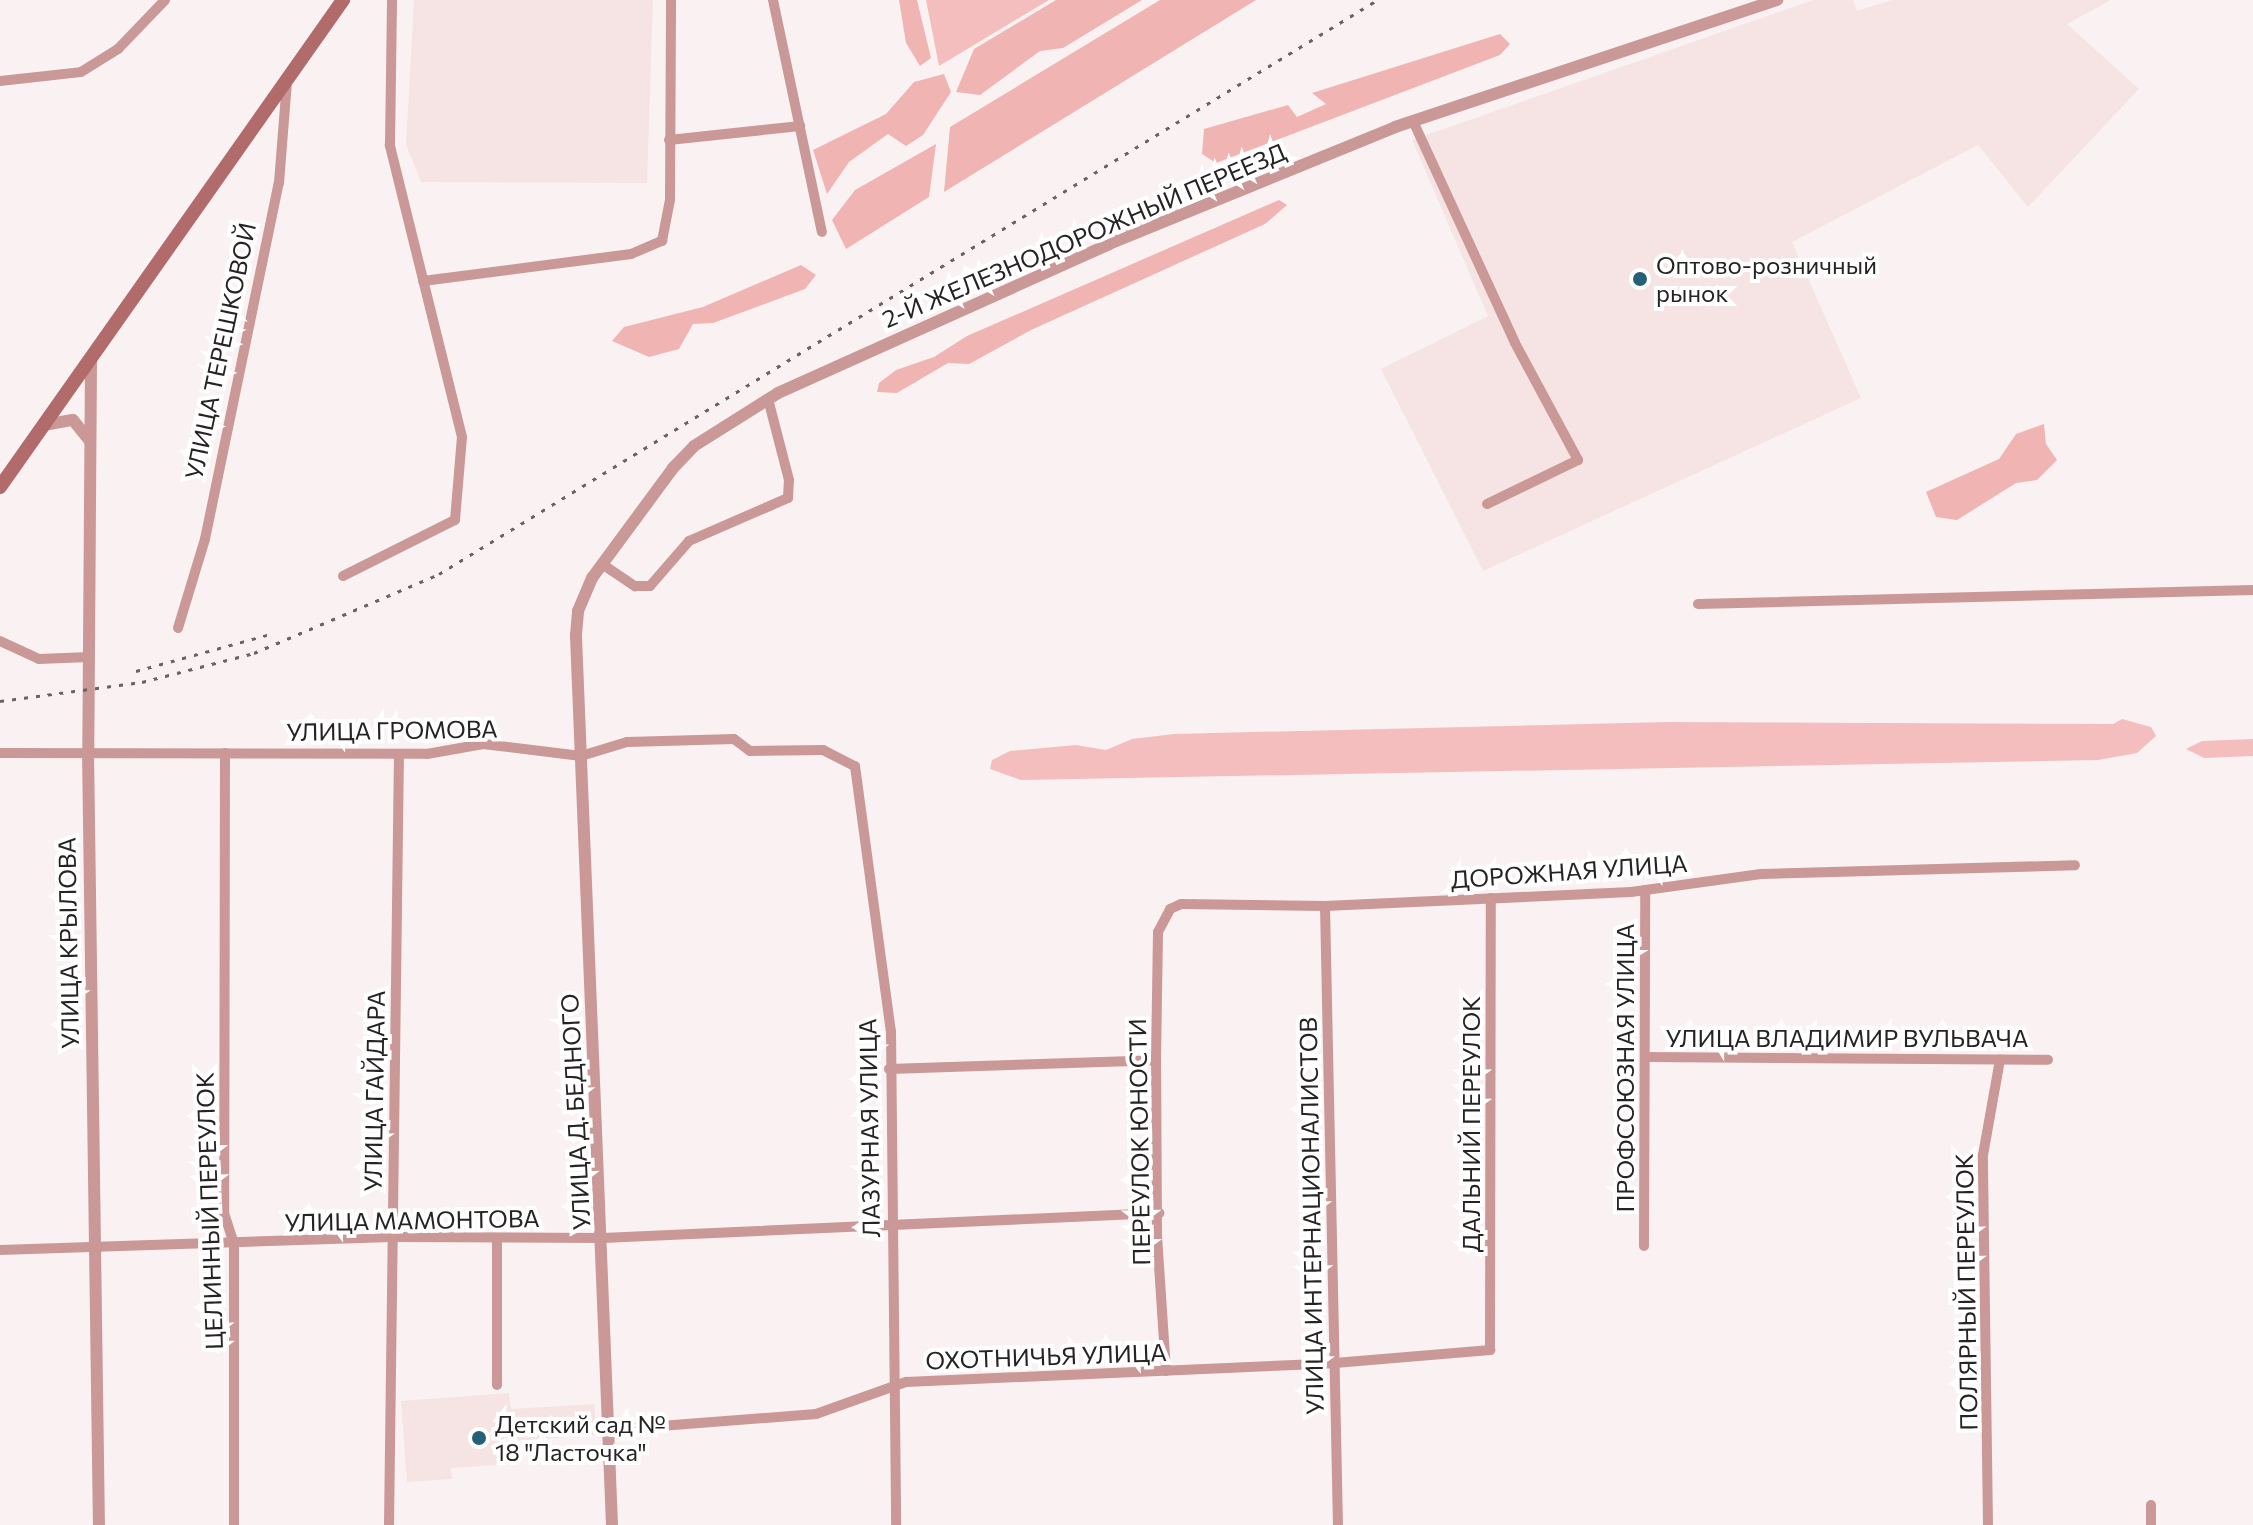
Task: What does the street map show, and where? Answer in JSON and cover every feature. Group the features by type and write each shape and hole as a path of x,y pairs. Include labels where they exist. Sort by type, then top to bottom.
{"main road":[{"name":"УЛИЦА ТЕРЕШКОВОЙ","path":"0,487 343,0"}],"street":[{"path":"0,81 81,72 118,49 165,0"},
{"path":"343,576 455,520 462,437 390,145 392,0"},
{"path":"423,281 651,250 662,241 670,200 671,0"},
{"path":"773,0 822,232"},
{"name":"2-Й ЖЕЛЕЗНОДОРОЖНЫЙ ПЕРЕЕЗД","path":"580,697 578,611 602,564 683,455 768,399 1109,244 1413,121 1777,0"},
{"name":"УЛИЦА ТЕРЕШКОВОЙ","path":"178,628 205,539 279,183 288,80"},
{"path":"1413,121 1515,343 1578,460 1487,504"},
{"path":"669,140 800,126"},
{"name":"УЛИЦА КРЫЛОВА","path":"91,361 88,751 99,1525"},
{"path":"602,564 635,586 650,586 689,541 788,498 789,480 768,399"},
{"path":"44,425 73,420 91,443"},
{"path":"1698,604 2253,590"},
{"path":"0,641 39,659 89,657"},
{"name":"УЛИЦА Д. БЕДНОГО","path":"580,697 612,1525"},
{"name":"УЛИЦА ГРОМОВА","path":"0,753 399,754 483,744 581,756 627,742 734,739"},
{"name":"ЛАЗУРНАЯ УЛИЦА","path":"734,739 750,751 823,750 855,766 891,1031 896,1525"},
{"name":"ЦЕЛИННЫЙ ПЕРЕУЛОК","path":"225,753 224,1213 234,1244 234,1525"},
{"name":"УЛИЦА ГАЙДАРА","path":"389,1525 399,754"},
{"name":"ДОРОЖНАЯ УЛИЦА","path":"1165,915 1181,904 1325,906 1645,890 1761,874 2075,865"},
{"name":"ПРОФСОЮЗНАЯ УЛИЦА","path":"1644,1246 1645,890"},
{"name":"ДАЛЬНИЙ ПЕРЕУЛОК","path":"1490,1350 1491,898"},
{"name":"УЛИЦА ИНТЕРНАЦИОНАЛИСТОВ","path":"1325,906 1338,1525"},
{"name":"ПЕРЕУЛОК ЮНОСТИ","path":"1165,915 1158,932 1156,1060 1166,1371"},
{"name":"УЛИЦА ВЛАДИМИР ВУЛЬВАЧА","path":"1645,1057 2048,1060"},
{"path":"889,1069 1156,1060"},
{"name":"ПОЛЯРНЫЙ ПЕРЕУЛОК","path":"1988,1525 1983,1155 1987,1109 2000,1060"},
{"name":"УЛИЦА МАМОНТОВА","path":"0,1250 392,1237 603,1238 1159,1213"},
{"path":"497,1239 497,1385"},
{"name":"ОХОТНИЧЬЯ УЛИЦА","path":"609,1430 816,1414 893,1385 1335,1363 1490,1350"},
{"path":"2151,1505 2151,1525"}],"shaded area":[{"path":"414,0 653,0 647,183 421,182 406,145"},
{"path":"899,0 917,0 931,58 920,66 906,43"},
{"path":"926,0 1049,0 939,66"},
{"path":"1056,0 1142,0 1063,48 1040,51 980,95 956,92 974,49"},
{"path":"1160,0 1256,0 944,192 950,127"},
{"name":"Оптово-розничный рынок","path":"1813,0 1853,0 1857,11 1892,0 2111,0 2067,24 2139,89 2028,207 1978,145 1792,242 1861,398 1483,571 1381,369 1488,316 1412,140"},
{"path":"1500,34 1510,44 1500,55 1216,163 1202,154 1204,129 1288,105 1297,117 1326,104 1312,93"},
{"path":"944,74 951,92 923,135 906,146 888,134 849,162 827,194 813,150 886,114 914,82"},
{"path":"936,144 929,197 846,249 832,220 855,190"},
{"path":"1279,200 1287,205 1265,224 1031,330 969,364 948,363 897,393 877,392 879,383 896,370 934,357 967,336"},
{"path":"801,265 816,275 805,289 713,323 693,324 679,349 649,357 612,341 624,327 703,307"},
{"path":"2044,424 2046,444 2057,460 2037,480 2016,483 1957,520 1936,517 1926,492 1999,459 2016,434"},
{"path":"2122,719 2151,727 2156,736 2137,753 2098,760 1021,780 990,769 992,760 1010,751 1076,745 1106,750 1132,739 1174,734 1668,722 2113,724"},
{"path":"2253,739 2253,756 2204,758 2186,749 2202,741"},
{"name":"Детский сад № 18 \"Ласточка\"","path":"509,1393 511,1409 594,1404 597,1435 511,1441 512,1464 451,1468 452,1479 407,1482 401,1401"}],"railway":[{"path":"0,701 142,682 254,653 439,574 1377,0"},
{"path":"136,671 270,634"}],"place":[{"name":"Оптово-розничный рынок","path":"1640,279"},
{"name":"Детский сад № 18 \"Ласточка\"","path":"479,1438"}]}
